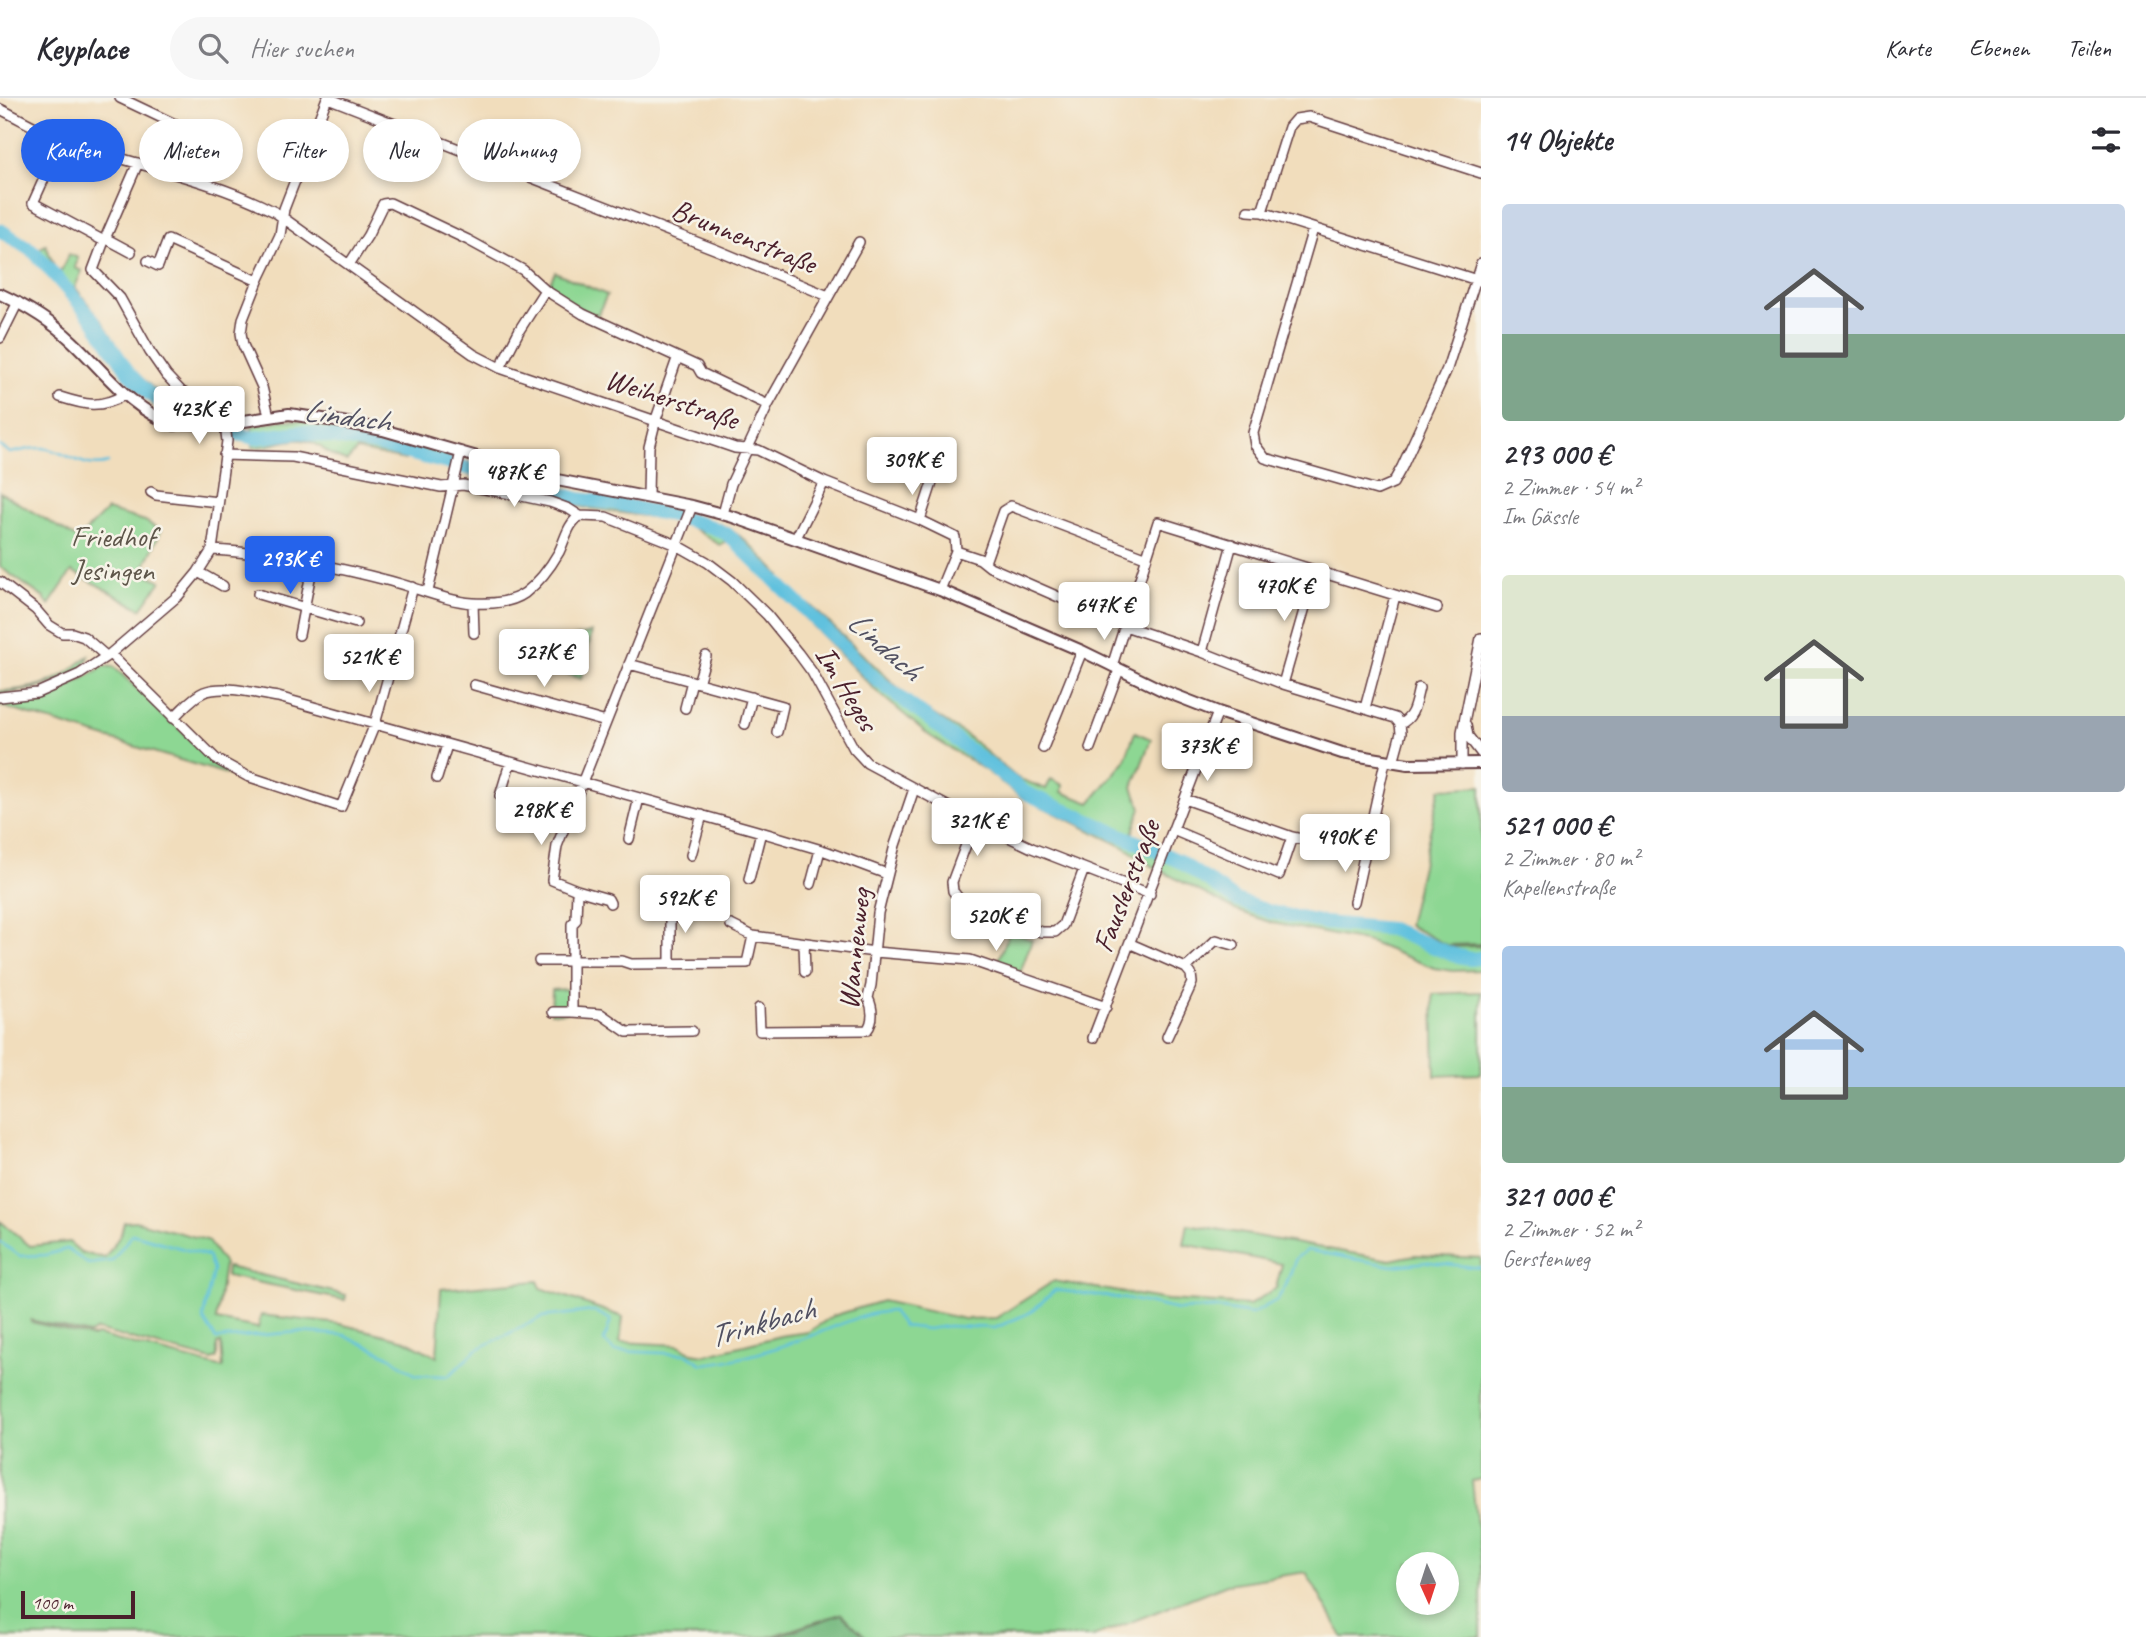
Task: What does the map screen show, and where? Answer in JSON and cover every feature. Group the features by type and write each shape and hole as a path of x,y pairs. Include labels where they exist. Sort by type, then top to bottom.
{"main road":[{"path":"0,294 18,302 61,331 124,395 151,415 187,429 205,430 225,424 289,414 337,421 383,430 460,456 557,480 648,496 691,510 723,514 940,590 1218,712 1342,753 1389,762 1481,763"}],"street":[{"path":"120,98 164,119"},
{"path":"269,416 262,387 243,345 241,333 247,305 280,235 284,209 327,98"},
{"name":"Brunnenstraße","path":"327,98 828,296"},
{"name":"Weiherstraße","path":"0,109 21,119"},
{"path":"1262,212 1289,127 1296,119 1309,117 1481,173"},
{"name":"Weiherstraße","path":"125,159 138,163"},
{"path":"138,163 93,270 120,298 150,352 182,393 214,404"},
{"path":"43,182 33,203 131,251"},
{"name":"Weiherstraße","path":"206,182 247,197 283,217 473,354 500,368 735,448 758,450 824,482 920,520 955,537 956,551 1125,626 1202,652 1283,684 1395,718 1400,724"},
{"path":"350,263 383,204 390,203 523,270 545,290 583,314 697,366 701,373 768,405"},
{"path":"1248,211 1262,212 1478,281"},
{"path":"1313,229 1253,433 1255,445 1265,458 1377,490 1393,483 1447,369 1478,281 1481,264"},
{"path":"148,261 158,266 168,240 258,281"},
{"path":"723,514 732,484 768,405 859,242"},
{"path":"500,368 545,290"},
{"path":"0,338 18,302"},
{"path":"648,496 649,447 677,359"},
{"path":"170,423 182,393"},
{"path":"60,397 88,406 116,400 124,395"},
{"path":"0,697 37,693 56,686 108,655 161,612 198,572 212,550 227,441 225,424"},
{"name":"Im Heges","path":"224,455 293,457 440,486 463,485 550,502 580,516 606,517 679,541 732,581 775,625 812,672 857,753 867,763 975,821 1084,869 1150,894"},
{"path":"428,591 460,456"},
{"path":"796,538 824,482"},
{"path":"920,520 932,483"},
{"path":"151,492 156,495 218,502"},
{"path":"985,562 1003,510 1011,506 1145,557"},
{"path":"610,903 608,899 552,880 556,846 691,510"},
{"path":"212,550 262,554 313,563 473,603 503,601 524,593 546,570 558,553 572,523 580,516"},
{"path":"1090,748 1116,668 1145,557 1158,522 1437,608"},
{"path":"1202,652 1232,544"},
{"path":"940,590 956,551"},
{"path":"299,635 313,563"},
{"path":"198,572 223,586"},
{"path":"1283,684 1315,572"},
{"path":"0,582 36,610 49,625 62,633 78,634 108,655 216,759 247,776 341,807 375,724 413,587"},
{"path":"258,594 356,623"},
{"path":"1364,708 1395,596"},
{"path":"473,603 474,633"},
{"path":"1462,764 1462,732 1481,638"},
{"path":"1043,748 1082,651"},
{"path":"685,708 706,656"},
{"path":"629,664 783,706 777,732"},
{"path":"474,685 606,722"},
{"path":"1354,902 1389,762 1401,733 1400,724 1409,720 1412,715 1419,688"},
{"path":"173,718 205,692 225,690 278,698 761,832 887,874"},
{"path":"745,724 752,697"},
{"name":"Fauslerstraße","path":"1093,1038 1218,712"},
{"path":"1465,713 1468,736 1481,753"},
{"path":"437,778 447,745"},
{"path":"500,796 510,763"},
{"name":"Wannenweg","path":"759,1008 760,1031 867,1030 870,1026 872,1007 868,998 872,985 878,913 887,874 914,789"},
{"path":"629,839 639,798"},
{"path":"1185,799 1292,837 1365,852"},
{"path":"691,855 702,815"},
{"path":"975,821 952,881 953,891 959,899 1041,932 1055,932 1063,926 1084,869"},
{"path":"1174,830 1279,874 1292,837"},
{"path":"749,879 761,832"},
{"path":"811,884 820,850"},
{"path":"572,1012 572,924 576,920 577,890"},
{"path":"670,906 670,963"},
{"path":"731,925 753,936 875,952 970,960 1106,1006"},
{"path":"539,961 747,963 753,936"},
{"path":"1186,968 1216,940 1234,945"},
{"path":"804,943 805,972"},
{"path":"1131,944 1186,968 1191,974 1192,983 1167,1037"},
{"path":"552,1012 601,1014 627,1032 692,1031"}],"green space":[{"path":"46,245 55,269 61,271 69,254 78,258 75,268 82,271 75,287 104,324 133,370 155,390 152,394 130,372 93,317 36,250"},
{"path":"555,272 607,295 596,318 547,288"},
{"path":"284,420 367,432 448,454 451,462 412,451 405,460 357,450 347,461 302,440 252,447 252,426"},
{"path":"479,474 588,503 590,496 675,512 680,521 586,508 479,484"},
{"name":"Friedhof Jesingen","path":"0,492 78,539 107,510 145,521 161,531 142,572 161,581 141,609 72,571 49,605 44,598 0,567"},
{"path":"701,520 713,522 735,532 780,575 771,583 727,540 720,545 693,528"},
{"path":"810,605 912,701 966,735 1017,778 1046,789 1051,779 1063,785 1062,792 1090,803 1124,762 1135,732 1151,739 1133,787 1141,808 1132,834 1175,854 1238,897 1252,902 1329,921 1393,924 1448,947 1481,946 1481,970 1453,971 1434,968 1369,942 1273,923 1235,910 1152,866 1124,847 1018,795 985,770 930,736 875,690 800,613"},
{"path":"592,632 581,679 537,664 542,647"},
{"path":"89,656 84,665 64,679 36,688 0,694 0,691 46,683 71,670"},
{"path":"104,666 114,667 201,749 243,779 0,706 3,701 45,696 56,692"},
{"path":"1481,786 1481,944 1446,945 1408,925 1440,789"},
{"path":"1010,931 1032,940 1020,973 996,965"},
{"path":"567,989 567,1012 551,1013 552,990"},
{"path":"1481,992 1481,1074 1435,1076 1433,994"},
{"path":"0,1221 30,1246 69,1242 82,1253 105,1258 121,1234 124,1222 135,1221 207,1240 224,1264 216,1320 258,1328 261,1315 340,1324 405,1340 437,1357 441,1289 538,1281 541,1288 623,1317 620,1342 679,1345 692,1353 705,1355 780,1336 808,1332 833,1316 882,1301 964,1319 996,1318 1054,1281 1167,1300 1249,1305 1276,1288 1282,1264 1184,1244 1188,1224 1390,1260 1415,1255 1481,1258 1481,1479 1472,1481 1481,1562 1481,1637 1343,1637 1306,1572 1227,1584 1093,1637 866,1637 841,1614 769,1637 0,1637","holes":["31,1320 89,1334 97,1330 212,1360 217,1358 217,1344 221,1343 223,1368"]},
{"path":"227,1267 346,1295 345,1300 226,1276"},
{"path":"841,1614 866,1637 769,1637 777,1636"}],"waterway":[{"name":"Lindach","path":"0,230 34,252 92,318 129,373 149,394 166,405"},
{"name":"Lindach","path":"238,434 254,438 302,432 372,444 579,499 613,503 712,527 727,534 877,680 1026,793 1179,861 1236,900 1271,912 1325,923 1390,929 1451,954 1470,959 1481,958"},
{"path":"0,446 10,453 43,448 83,463 108,463"},
{"name":"Trinkbach","path":"0,1242 20,1256 45,1255 67,1249 88,1264 112,1261 132,1234 208,1256 213,1270 203,1318 216,1339 298,1332 344,1335 389,1356 416,1375 449,1376 476,1350 542,1317 594,1311 611,1320 604,1341 614,1351 687,1354 702,1364 759,1353 881,1312 892,1311 903,1326 928,1329 948,1326 995,1328 1031,1312 1055,1290 1134,1300 1178,1310 1215,1308 1252,1314 1277,1300 1296,1258 1307,1250 1392,1266 1429,1262 1481,1268"}]}
